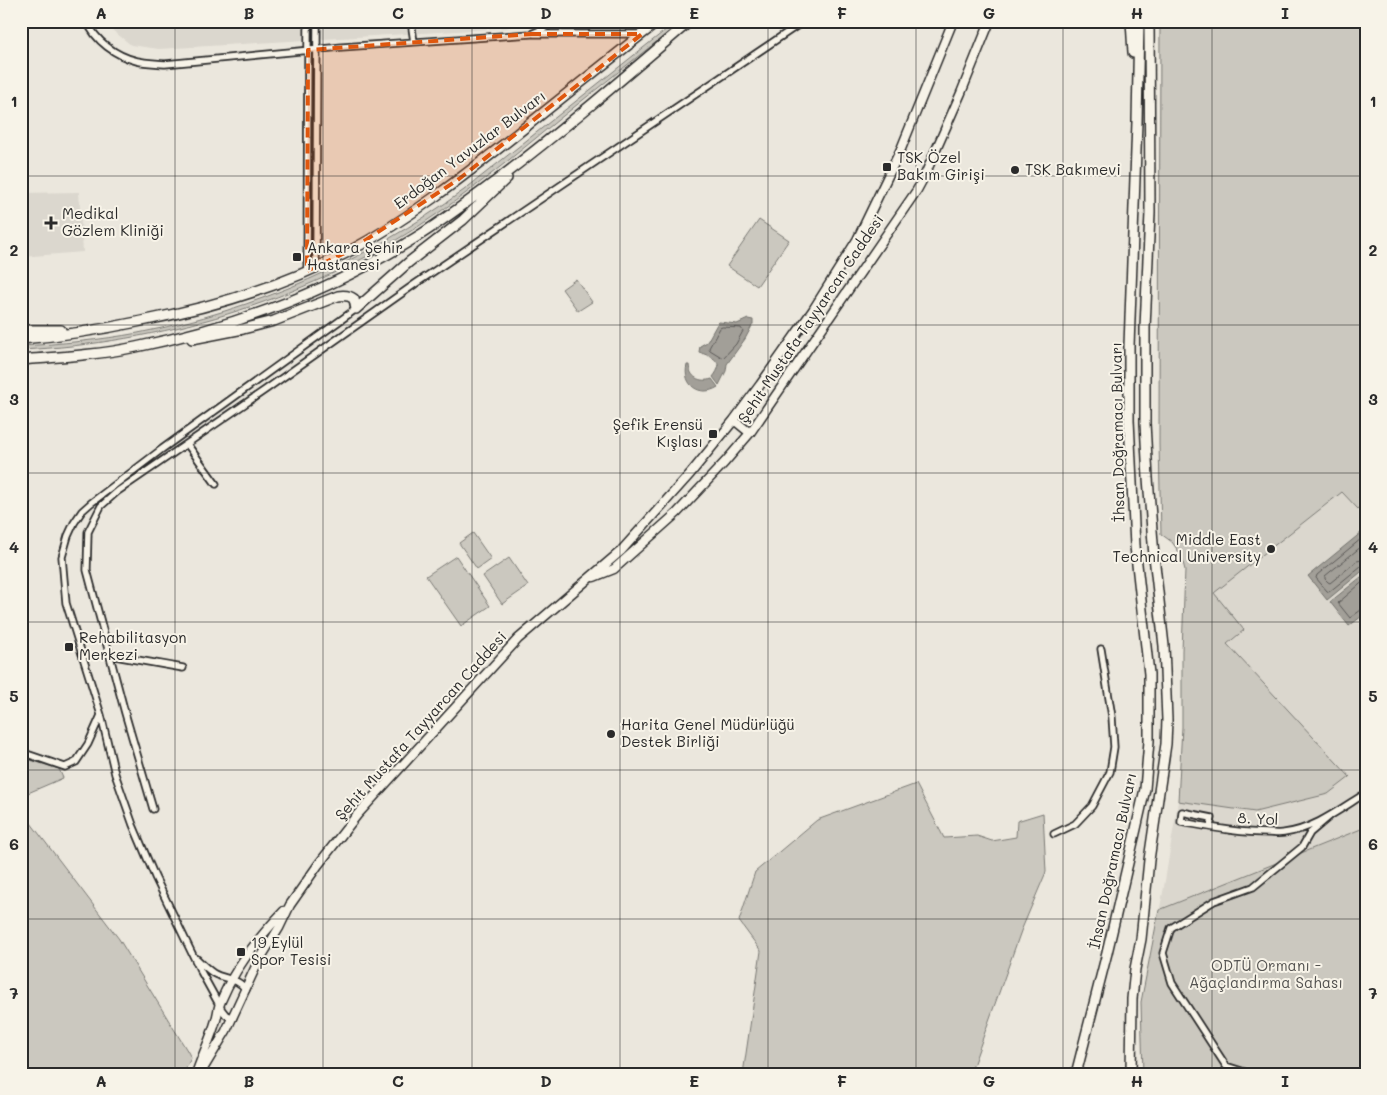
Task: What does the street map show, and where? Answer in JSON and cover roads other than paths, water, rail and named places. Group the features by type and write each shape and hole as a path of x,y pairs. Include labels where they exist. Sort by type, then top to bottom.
{"main road":[{"name":"Erdoğan Yavuzlar Bulvarı","path":"21,339 154,319 212,304 261,289 307,271 349,251 434,198 659,21"},
{"path":"135,347 201,331 274,308 350,275 416,238 539,148 690,21"},
{"path":"660,47 697,21"},
{"name":"Şehit Mustafa Tayyarcan Caddesi","path":"196,1074 216,1020 219,1006 232,979 256,943 290,905 357,815 518,639 621,551 690,474 734,420 813,310 857,240 900,149 953,21"},
{"name":"Şehit Mustafa Tayyarcan Caddesi","path":"588,580 614,569 677,513 750,433 917,190 990,21"},
{"path":"1131,21 1137,122"},
{"name":"İhsan Doğramacı Bulvarı","path":"1076,1074 1105,963 1136,829 1145,789 1148,756 1149,674 1135,546 1129,420 1129,336 1139,21"},
{"name":"İhsan Doğramacı Bulvarı","path":"1131,1074 1135,969 1141,939 1149,860 1166,744 1167,696 1164,646 1154,556 1145,423 1145,328 1151,134 1149,21"},
{"path":"1151,134 1155,21"},
{"path":"356,309 409,262 463,220 539,148"},
{"path":"21,360 86,355 243,329 285,318 338,296 350,296 354,299 356,309"},
{"path":"21,330 76,332"},
{"path":"734,420 750,433"},
{"name":"Şehit Mustafa Tayyarcan Caddesi","path":"200,1074 233,1018 257,964 279,928 290,905"}],"street":[{"path":"87,21 97,37 122,56 138,61 165,64 342,47 531,34 642,34"},
{"path":"307,271 308,21"},
{"path":"316,266 317,21"},
{"path":"411,21 414,42"},
{"path":"531,34 545,28 553,21"},
{"path":"153,808 86,570 88,532 101,506 118,491 415,284 804,21"},
{"path":"233,1018 226,1015 219,1006 193,956 155,877 133,825 115,774 101,715 66,603 62,557 74,523 82,512 98,497 356,309"},
{"path":"187,444 216,484"},
{"path":"1054,834 1075,824 1092,806 1110,772 1114,747 1112,717 1101,649"},
{"path":"109,655 183,668"},
{"path":"21,752 64,767 76,762 88,744 101,715"},
{"name":"8. Yol","path":"1210,827 1212,818 1182,812 1181,822 1210,827 1250,833 1283,834 1309,826 1330,816 1366,793"},
{"path":"1251,1074 1226,1066 1172,983 1164,953 1171,928 1214,902 1253,887 1302,847 1310,833 1330,816"},
{"path":"193,956 213,973 232,979 241,984 246,990"}],"water":[{"path":"748,319 753,320 753,324 727,364 726,371 719,385 713,377 717,372 718,363 713,358 699,352 700,346 707,342 719,322 737,324"},
{"path":"687,365 689,365 693,376 703,380 712,379 718,387 705,391 694,388 687,378"},
{"path":"1362,532 1366,536 1366,568 1327,600 1308,576"},
{"path":"1366,573 1366,613 1349,626 1330,602"}],"place":[{"name":"TSK Özel Bakım Girişi","path":"887,167"},
{"name":"TSK Bakımevi","path":"1015,170"},
{"name":"Medikal Gözlem Kliniği","path":"51,223"},
{"name":"Ankara Şehir Hastanesi","path":"297,257"},
{"name":"Şefik Erensü Kışlası","path":"713,434"},
{"name":"Middle East Technical University","path":"1271,549"},
{"name":"Rehabilitasyon Merkezi","path":"69,647"},
{"name":"Harita Genel Müdürlüğü Destek Birliği","path":"611,734"},
{"name":"19 Eylül Spor Tesisi","path":"241,952"}],"park label":[{"name":"ODTÜ Ormanı - Ağaçlandırma Sahası","path":"1266,974"}]}
